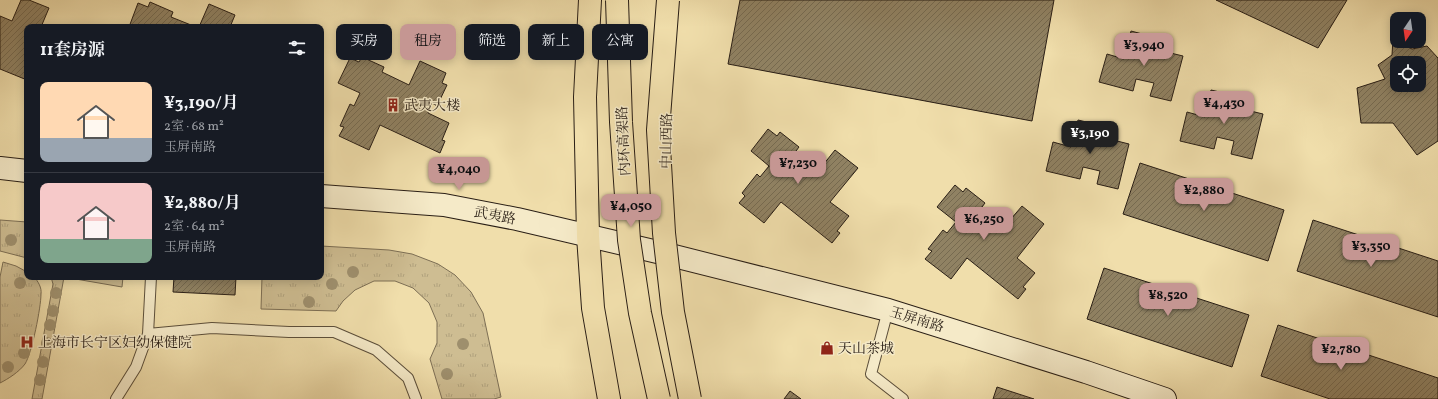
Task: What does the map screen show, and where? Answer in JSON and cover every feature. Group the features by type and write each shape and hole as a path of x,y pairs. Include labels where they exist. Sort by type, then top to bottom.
{"main road":[{"path":"590,0 585,97 588,236 593,308 609,399"},
{"name":"内环高架路","path":"617,0 621,122 629,240 640,313 659,399"},
{"path":"668,0 658,130 664,233 673,312 690,399"},
{"name":"中山西路","path":"676,0 666,118 666,254 676,312 697,399"}],"street":[{"path":"0,168 24,171"},
{"name":"武夷路","path":"324,196 444,205 517,219 666,254"},
{"name":"玉屏南路","path":"666,254 888,310 1086,372 1165,399"}],"lane":[{"path":"116,399 136,367 148,334 151,280"},
{"path":"888,310 871,374 892,396 903,399"},
{"path":"148,334 212,328 334,332 376,350 408,378 416,399"}],"green space":[{"path":"0,220 24,222 24,257 0,251"},
{"path":"324,246 389,250 412,254 438,264 455,275 471,292 483,313 501,397 494,399 442,399 430,359 437,343 437,322 429,303 413,288 395,281 374,281 355,290 343,301 336,311 261,309 262,280 324,280"},
{"path":"3,262 16,266 24,270 24,280 37,280 41,292 36,330 28,358 20,370 0,383 0,277"},
{"path":"52,280 63,280 42,399 32,399 53,284"},
{"path":"81,280 123,280 122,287"}],"building":[{"path":"21,0 29,0 49,8 42,24 24,24 24,79 0,69 0,16 12,21"},
{"path":"740,0 1054,0 1032,121 728,64"},
{"path":"1216,0 1347,0 1318,48"},
{"path":"150,2 173,12 171,17 188,24 130,24 138,3 148,7"},
{"path":"209,4 235,15 231,24 200,24"},
{"path":"1131,31 1161,39 1158,50 1183,56 1171,101 1150,96 1154,83 1136,79 1133,91 1099,82 1107,54 1124,59"},
{"path":"1427,46 1438,58 1438,141 1417,155 1393,123 1361,123 1357,88 1385,79 1378,65 1390,56 1390,92 1426,92 1426,56 1391,56 1392,48 1412,49 1426,48"},
{"name":"武夷大楼","path":"349,60 359,62 360,60 369,60 384,67 382,72 409,85 420,61 446,73 442,83 447,85 437,106 432,103 428,113 449,123 442,140 445,141 440,153 380,125 369,150 339,136 344,127 340,126 350,104 354,106 360,93 338,83"},
{"path":"1211,90 1241,97 1238,108 1263,114 1252,159 1231,154 1234,141 1217,137 1214,149 1180,141 1187,112 1205,117"},
{"path":"1078,120 1107,127 1105,138 1129,144 1118,189 1097,184 1100,171 1083,167 1080,179 1046,171 1053,142 1071,147"},
{"path":"768,129 777,136 780,132 799,147 796,151 819,170 835,150 858,168 830,202 849,216 837,231 840,233 832,243 781,202 764,223 739,203 745,196 742,193 757,174 760,177 769,166 751,151"},
{"path":"1140,163 1284,210 1268,261 1123,214"},
{"path":"955,185 963,192 966,188 985,203 982,207 1005,226 1022,206 1044,224 1017,258 1035,273 1023,287 1026,289 1018,299 967,258 951,279 925,259 932,251 928,249 943,230 947,233 956,222 937,207"},
{"path":"1313,220 1438,261 1438,317 1297,271"},
{"path":"1104,268 1249,315 1232,367 1087,319"},
{"path":"174,280 236,280 235,295 173,292"},
{"path":"1278,325 1438,378 1438,399 1330,399 1261,376"},
{"path":"997,387 1034,399 993,399"},
{"path":"790,391 801,399 784,399"}],"place":[{"name":"武夷大楼","path":"393,105"},
{"name":"上海市长宁区妇幼保健院","path":"27,342"},
{"name":"天山茶城","path":"827,348"}]}
